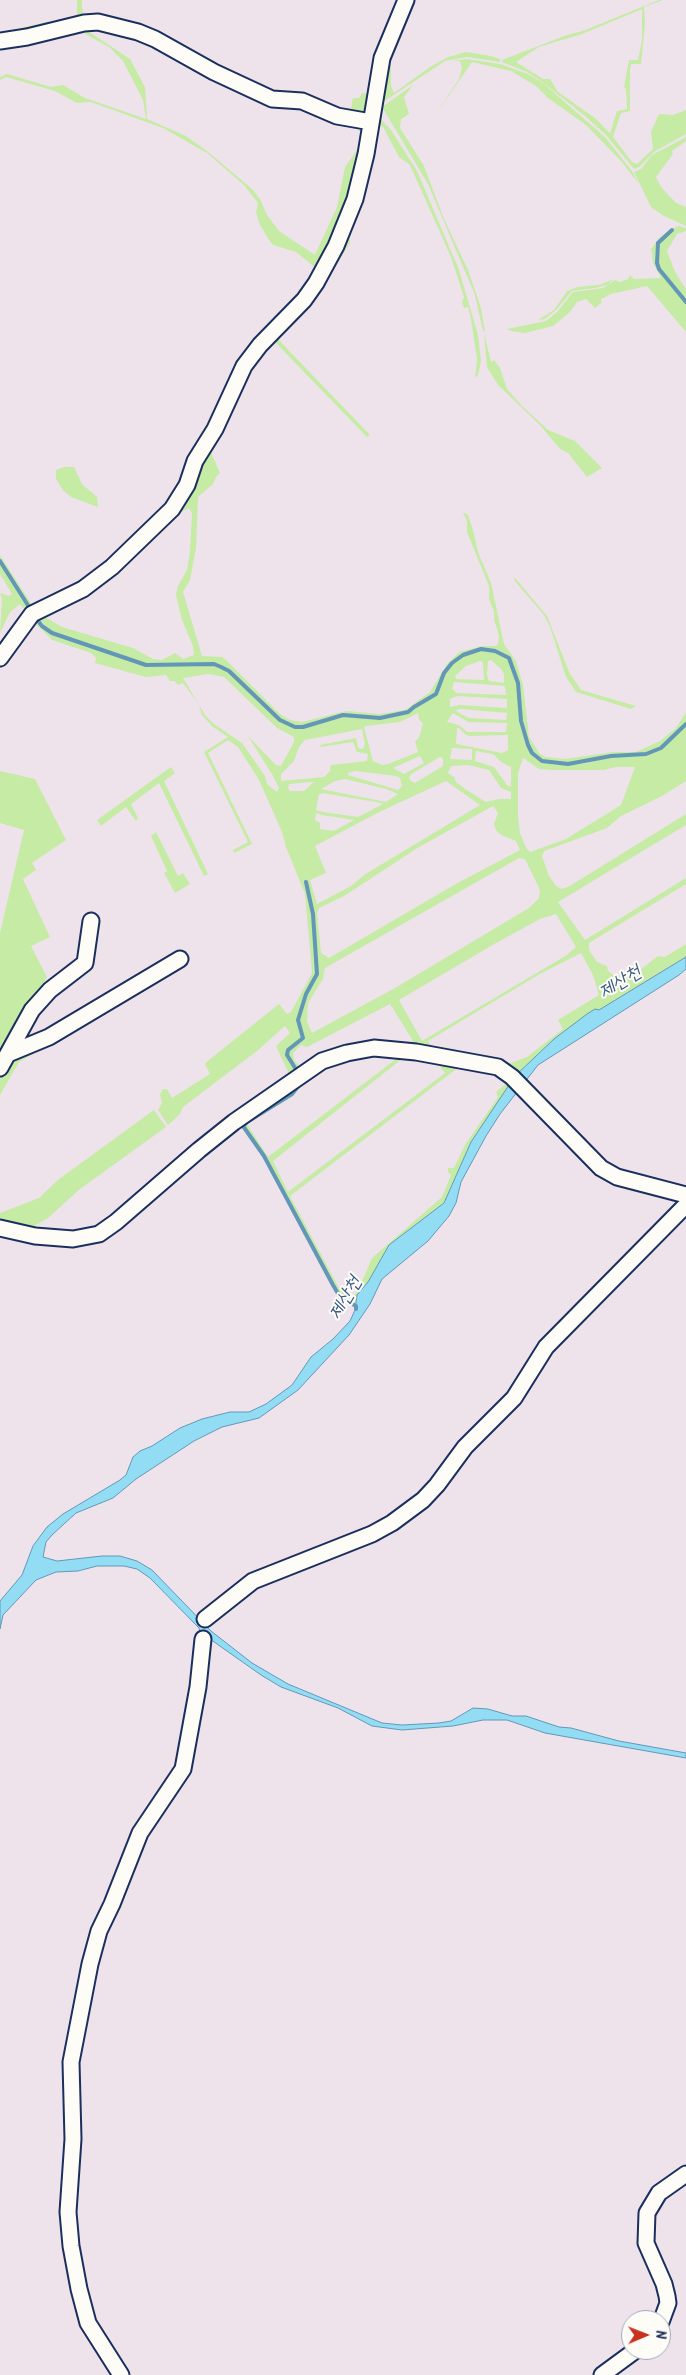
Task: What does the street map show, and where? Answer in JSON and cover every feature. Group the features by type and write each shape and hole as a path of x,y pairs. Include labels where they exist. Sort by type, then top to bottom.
{"street":[{"path":"0,658 32,614 83,588 112,567 178,500 195,461 215,429 244,366 260,345 304,300 326,266 355,199 385,46 406,0"},
{"path":"0,42 84,23 98,22 138,32 214,72 272,99 302,101 337,116 371,122"},
{"path":"0,1068 32,1010 50,990 85,963 91,921"},
{"path":"8,1054 49,1037 180,959"},
{"path":"0,1228 35,1236 73,1239 99,1234 116,1222 220,1133 322,1062 347,1053 374,1048 425,1054 498,1067 512,1077 601,1168 617,1177 686,1195"},
{"path":"205,1619 253,1581 372,1534 392,1523 423,1500 438,1485 465,1447 514,1398 546,1347 686,1205"},
{"path":"121,2375 88,2323 79,2289 72,2246 68,2212 73,2155 71,2062 90,1964 99,1931 112,1904 140,1833 183,1769 198,1687 204,1639"},
{"path":"665,2310 668,2303 664,2284 646,2243 647,2213 659,2192 686,2174"},
{"path":"602,2375 622,2360"}],"green space":[{"path":"77,0 82,0 83,18 116,20 141,26 157,32 182,49 260,89 308,98 326,107 346,113 351,108 353,98 359,98 362,93 368,94 370,86 368,84 372,75 370,73 390,23 401,0 403,0 379,59 374,104 369,113 357,116 330,111 304,100 263,93 155,37 114,23 81,21 30,35 0,40 0,33 46,22 77,20"},
{"path":"659,0 663,0 644,7 645,24 641,64 631,64 630,70 630,111 621,113 613,137 632,162 637,164 653,149 651,132 659,114 673,115 686,110 686,134 654,152 639,167 634,169 606,135 585,116 541,81 527,72 502,62 502,60 567,35 583,31","holes":["642,9 642,40 638,60 629,60 624,87 626,89 627,109 617,111 610,133 595,118 558,92 550,79 543,79 516,62 539,47 582,34"]},
{"path":"78,27 82,27 130,59 145,87 147,119 186,136 207,151 252,189 279,231 315,255 337,207 345,167 360,146 361,134 355,124 363,130 365,141 353,194 334,244 315,281 282,320 317,269 296,252 273,245 260,225 256,213 258,203 244,185 207,153 163,128 91,102 77,103 55,91 6,77 0,80 0,77 7,74 51,87 63,85 85,98 146,119 143,100 123,61 109,47 87,35"},
{"path":"466,52 491,56 500,59 500,62 467,57 445,61 380,104 387,63 391,65 391,86 394,93 430,67 448,57"},
{"path":"467,59 500,64 528,74 543,83 605,137 632,171 639,184 621,161 586,125 548,98 536,86 511,71 472,62 434,117 459,79 462,67 460,61 451,61"},
{"path":"413,85 404,97 409,114 401,119 400,128 424,166 444,219 468,270 481,308 485,331 483,331 475,295 428,184 382,107"},
{"path":"380,118 391,130 417,171 459,270 478,335 481,361 478,375 475,378 477,359 471,319 468,307 464,308 462,302 464,297 451,257 410,165 399,157 383,127 377,123 373,129 360,198 349,233 350,243 319,290 275,336 370,435 367,437 272,339 256,359 219,435 209,448 220,473 213,484 198,497 196,548 190,580 183,592 202,656 222,657 280,714 290,720 302,722 346,711 380,714 405,710 430,692 447,664 459,652 482,646 496,646 498,644 499,635 494,620 494,611 489,599 489,586 467,532 467,521 463,512 468,515 478,552 491,583 504,644 516,661 523,685 529,737 540,754 546,757 565,759 613,752 636,752 660,741 676,728 686,712 686,723 661,748 646,753 610,755 567,763 543,761 532,752 529,745 522,721 519,683 510,657 496,650 481,648 462,654 451,663 443,672 435,694 413,706 408,712 380,717 343,714 303,726 295,726 280,719 222,666 214,663 147,664 53,632 35,618 42,627 52,634 146,666 213,665 221,668 228,672 279,720 295,728 304,728 343,716 380,719 409,713 414,707 437,695 445,673 452,664 463,656 481,650 495,651 508,658 517,683 520,722 527,745 531,753 542,762 557,765 581,764 611,757 646,754 662,749 686,725 686,781 662,796 621,816 607,828 544,851 542,856 549,876 556,886 561,889 568,887 686,814 686,825 558,902 585,940 686,878 686,884 589,943 589,950 597,962 607,966 608,971 616,977 634,969 640,970 658,956 665,957 686,944 686,957 599,1010 595,1009 587,1014 554,1039 515,1076 499,1065 489,1062 426,1051 378,1047 340,1052 304,1071 193,1151 190,1150 290,1076 276,1046 290,1033 285,1026 257,1051 183,1107 180,1114 168,1125 158,1110 162,1103 160,1094 163,1089 167,1089 172,1098 210,1074 205,1064 279,1004 287,1014 291,1012 312,973 305,894 282,832 259,780 238,747 228,740 208,753 252,844 234,853 233,850 248,842 204,752 228,737 213,727 202,715 199,705 183,683 178,685 175,681 170,681 166,675 146,677 95,663 96,658 91,653 52,640 32,620 0,664 0,661 34,616 78,594 105,575 180,501 197,462 217,432 252,358 304,303 332,261 356,203 373,124 376,119","holes":["189,508 192,513 190,552 187,570 178,586 176,595 182,620 193,646 194,655 183,659 175,653 162,660 153,659 133,648 62,627 43,616 43,614 102,582 179,513","491,660 501,669 504,674 504,683 489,681 487,675 488,661","480,661 483,662 484,680 456,679 455,676 466,666","208,674 224,677 277,728 294,737 294,742 281,766 276,765 248,736 273,776 279,788 277,792 267,784 265,776 242,743 214,724 205,715 183,678","454,682 505,686 506,695 457,693 452,689","457,696 507,699 507,708 459,705 450,707 450,699","456,710 507,713 506,720 469,718","418,713 419,720 423,723 419,738 415,741 418,752 388,764 382,765 373,761 364,727 400,722","453,713 468,722 507,723 506,732 467,732 459,725 447,722","457,728 470,736 508,735 508,750 502,753 456,744","362,729 365,744 363,749 358,748 356,738 320,745 321,747 353,742 357,752 368,754 367,761 331,765 330,771 324,777 281,781 281,774 294,761 299,747 305,740","452,748 472,749 472,760 450,759","476,751 493,754 501,762 511,767 511,787 507,785 494,767 475,761","420,756 424,763 404,774 393,768","440,757 443,758 443,766 415,783 409,778 411,774","523,758 539,769 551,770 604,770 616,767 635,767 621,805 566,839 530,852 526,848 520,833 518,817 518,773","468,765 489,770 501,788 511,792 511,799 486,802 456,782 454,777 448,773 451,766","355,771 396,776 400,778 402,786 398,790 348,775 348,773","345,779 386,789 398,794 386,802 321,789 335,781","446,781 480,805 364,875 351,886 317,904 310,880 326,873 315,846 379,812","314,782 304,791 290,791 288,788 289,784","323,793 383,804 358,817 316,810 319,794","493,806 498,813 494,824 496,830 501,835 516,841 520,850 454,885 329,958 321,953 317,913 319,908 344,896 419,847","316,813 354,820 334,831 320,829 320,823 315,820","519,858 525,859 540,890 539,898 529,908 395,988 312,1033 307,1022 308,1003 323,979 325,968","305,878 314,914 318,974 307,994 299,1020 304,1038 289,1051 288,1055 296,1066 297,1072 286,1055 288,1049 302,1038 297,1020 305,993 316,974 315,935","556,914 576,947 567,955 422,1041 399,1000 496,943 540,919","581,953 593,975 599,995 558,1020 563,1029 527,1057 511,1063 488,1057 434,1050 428,1041 538,975","390,1004 412,1039 413,1044 410,1047 374,1045 342,1049 300,1067 294,1060 293,1053 301,1045 307,1047"]},
{"path":"686,137 686,141 672,151 673,154 656,177 661,187 676,203 686,207 686,226 664,216 651,207 634,172 641,169 652,155"},
{"path":"679,226 686,228 686,231 677,234 667,251 675,272 686,289 686,301 660,269 657,256 659,244 676,227 666,233 657,243 655,256 659,270 686,304 686,332 647,286 611,294 601,299 601,303 595,308 586,299 577,302 570,312 553,326 525,333 507,329 546,321 557,312 573,292 603,288 615,280 620,282 628,279 630,275 634,279 661,278 653,263 651,249 659,238 671,229 675,227"},
{"path":"614,279 607,285 572,291 556,310 545,319 538,320 554,310 567,291 578,287 599,285"},
{"path":"484,333 491,362 494,360 500,368 507,389 548,430 575,441 602,468 587,477 568,453 560,449 539,424 498,385 487,367"},
{"path":"64,467 74,467 82,484 97,497 98,507 71,497 63,490 56,479 56,470"},
{"path":"0,555 34,608 45,606 28,617 17,632 28,613 20,604 10,612 0,633 2,599 0,593 9,596 12,594 0,574 0,563 32,610 0,559"},
{"path":"515,578 547,616 569,672 581,690 636,706 631,709 576,692 566,677 550,627 544,615 514,580"},
{"path":"171,767 175,773 164,781 208,874 204,876 159,783 131,804 138,818 136,821 126,807 101,826 97,820"},
{"path":"0,771 35,779 66,840 32,863 36,870 23,879 50,937 31,946 47,977 0,1061 0,933 24,830 0,823"},
{"path":"156,832 178,876 183,873 190,884 175,893 164,873 167,871 151,836"},
{"path":"48,1045 19,1062 0,1095 0,1076 7,1065 23,1055"},
{"path":"378,1051 416,1055 487,1066 504,1072 511,1080 511,1084 471,1142 444,1203 389,1245 368,1282 357,1295 355,1303 341,1296 334,1285 284,1190 244,1126 292,1094 300,1086 299,1081 322,1065 341,1057","holes":["378,1054 400,1056 268,1157 247,1124 293,1096 303,1084 327,1066 348,1058","403,1058 436,1062 445,1073 288,1192 273,1161","459,1067 502,1074 508,1082 496,1092 498,1097 465,1145 454,1168 448,1168 448,1172 451,1175 442,1197 372,1258 358,1291 352,1297 340,1290 290,1196"]},
{"path":"154,1110 166,1127 80,1189 48,1218 34,1226 73,1231 98,1228 186,1153 189,1155 104,1228 82,1236 59,1235 0,1225 0,1213 39,1198 59,1179"}],"water":[{"path":"686,957 686,969 679,975 538,1065 500,1114 486,1136 461,1182 456,1203 449,1216 428,1241 382,1279 370,1304 349,1335 298,1390 259,1418 222,1427 194,1441 136,1479 113,1498 76,1513 46,1542 43,1557 57,1561 120,1556 137,1561 152,1570 211,1631 252,1663 288,1684 382,1723 402,1725 439,1723 451,1721 473,1708 488,1709 512,1716 526,1716 559,1727 571,1728 619,1741 686,1753 686,1758 545,1733 507,1720 483,1720 453,1726 402,1730 372,1726 338,1708 281,1687 261,1675 200,1632 199,1628 150,1578 137,1569 124,1566 97,1566 78,1571 56,1572 36,1580 3,1615 0,1629 0,1601 22,1575 33,1546 47,1527 63,1514 120,1480 126,1475 133,1457 140,1451 152,1446 180,1428 202,1419 230,1412 249,1412 266,1404 292,1385 311,1357 333,1339 350,1321 355,1310 357,1295 368,1282 389,1245 444,1203 471,1142 515,1076 554,1039 587,1014 595,1009 599,1010"}],"waterway":[{"path":"672,230 658,243 657,263 659,269 686,302"},
{"path":"0,561 31,610"},
{"path":"35,617 42,626 52,633 146,665 214,664 229,671 280,720 295,727 303,727 343,715 380,718 408,712 436,694 444,673 452,663 463,655 481,649 495,651 509,658 518,683 521,721 528,745 532,753 542,761 568,764 611,756 646,754 661,748 686,724"},
{"path":"297,1071 287,1055 288,1050 303,1038 298,1020 306,994 317,974 313,914 306,882"},
{"name":"제산천","path":"299,1085 292,1094 243,1126 264,1156 340,1297 356,1306 356,1309"}]}
